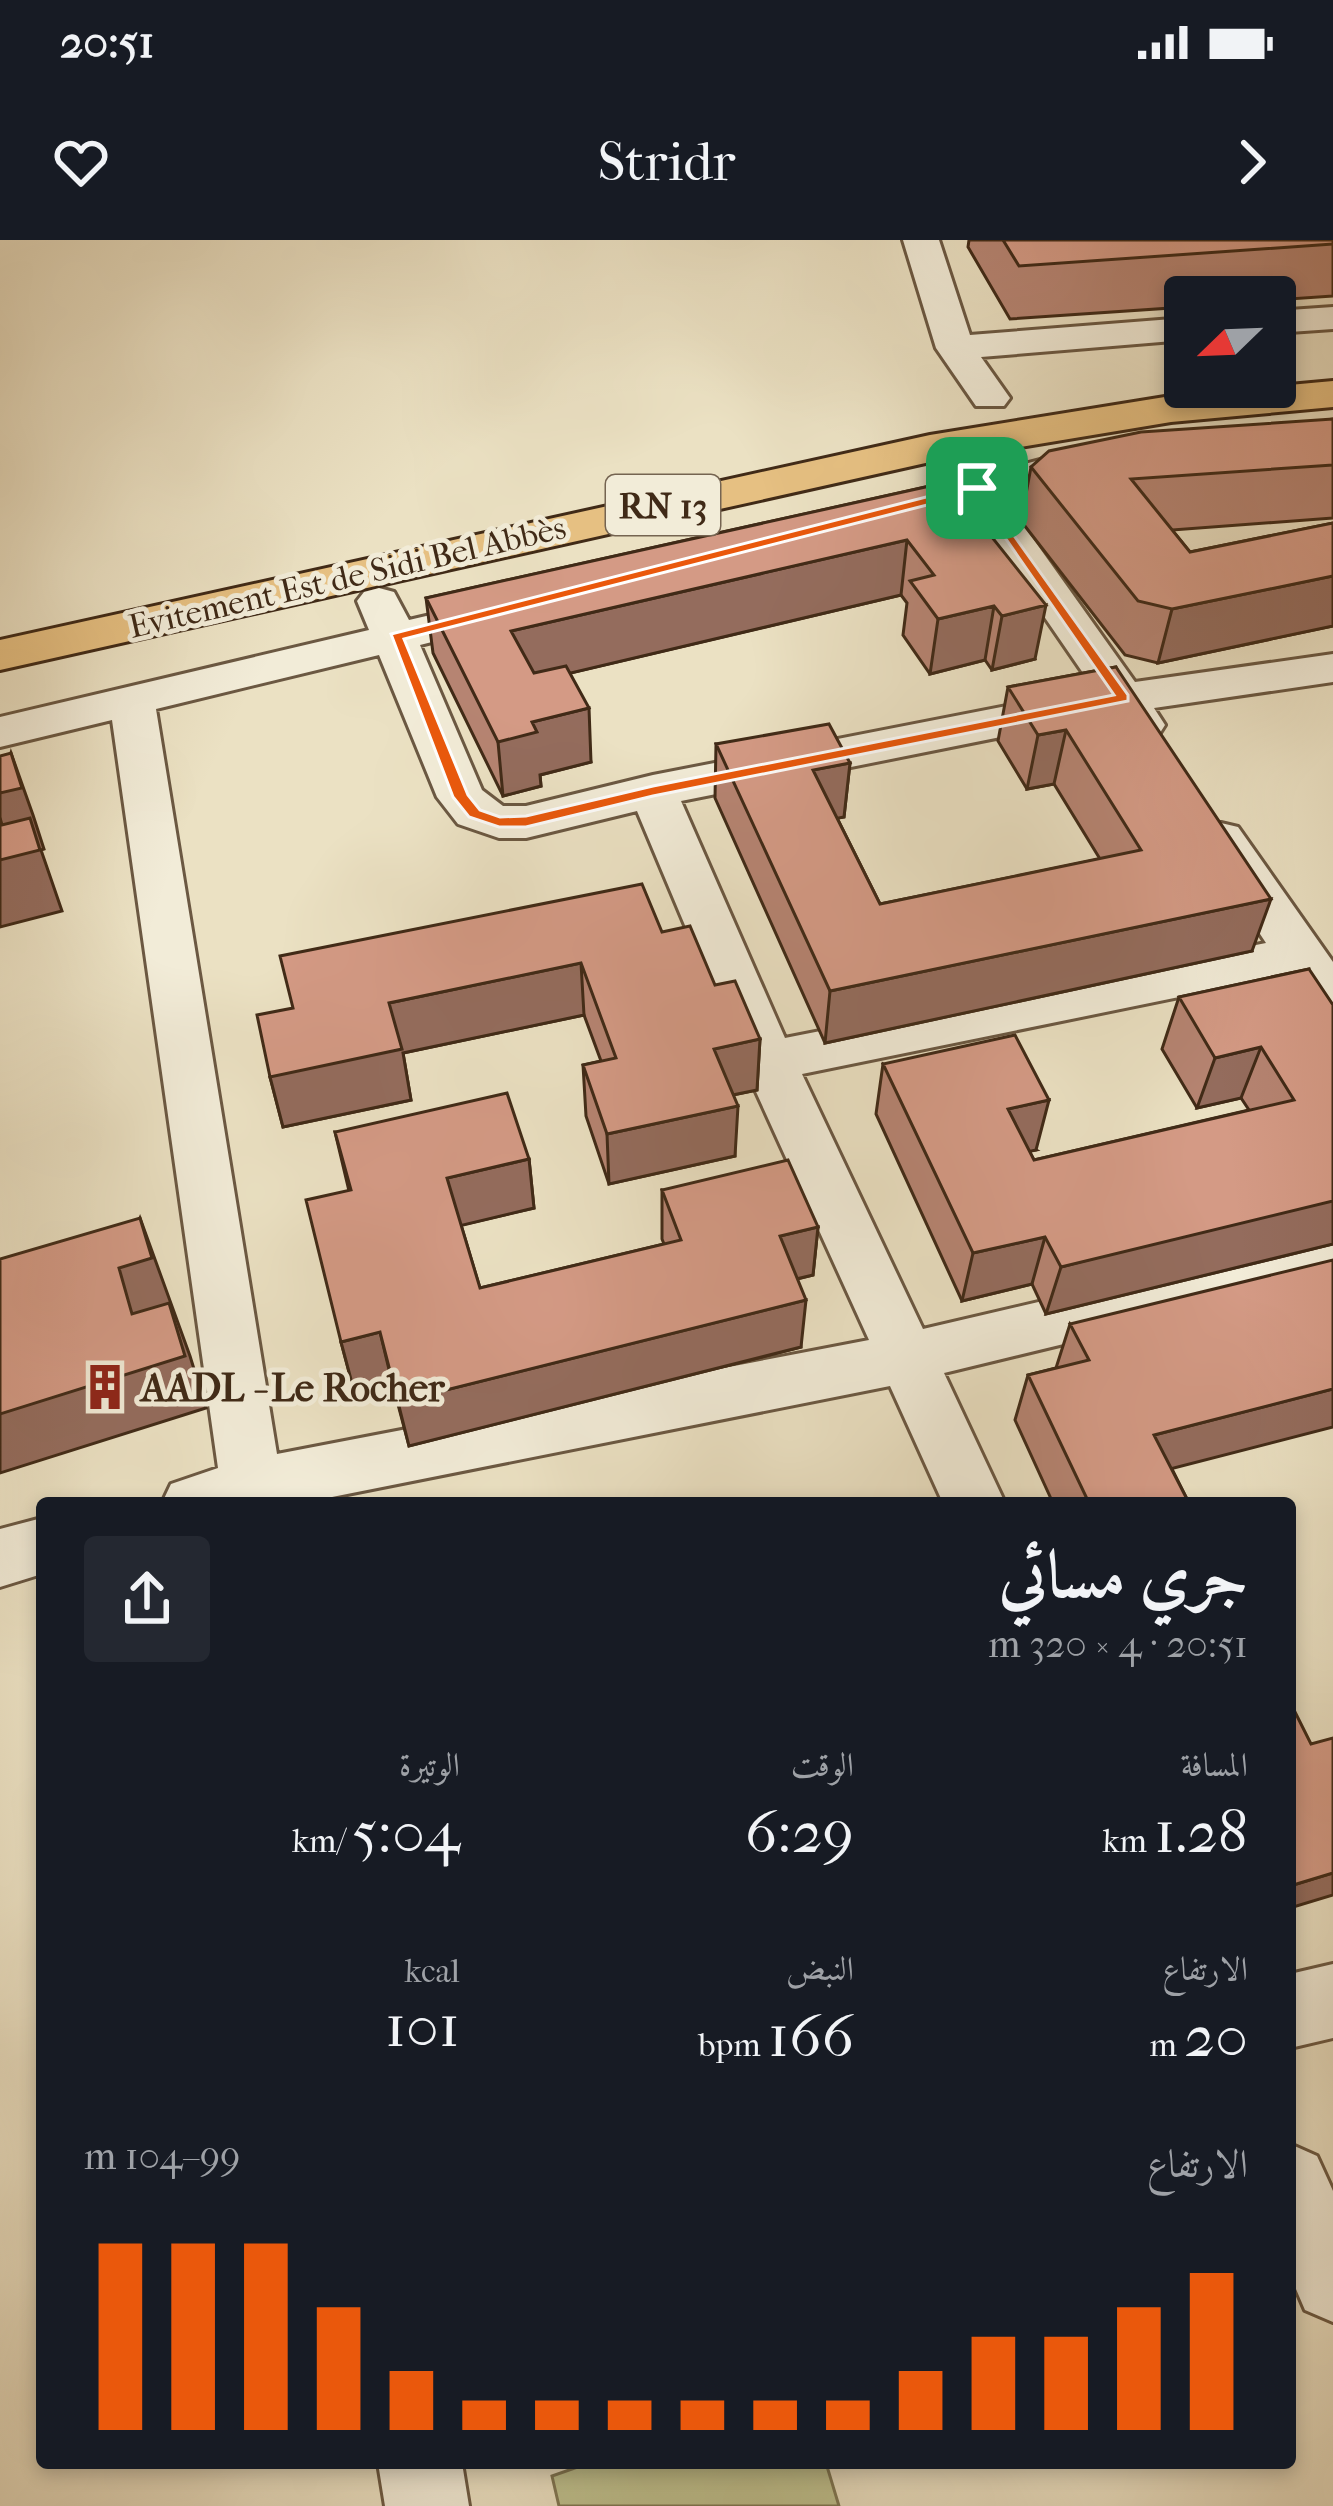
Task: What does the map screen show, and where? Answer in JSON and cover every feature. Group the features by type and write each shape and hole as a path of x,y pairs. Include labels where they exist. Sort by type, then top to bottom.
{"highway":[{"path":"1296,364 1333,362"},
{"name":"Evitement Est de Sidi Bel Abbès","path":"22,606 990,398 1164,376"},
{"name":"Evitement Est de Sidi Bel Abbès","path":"0,655 312,584 392,600 945,444 1100,417 1333,394"}],"street":[{"path":"921,240 955,348 990,398"},
{"path":"1296,321 1333,318"},
{"path":"955,348 1164,331"},
{"path":"832,528 1067,462 1123,451 1333,435"},
{"path":"945,444 1164,757"},
{"path":"0,732 132,701 392,600 540,602"},
{"path":"392,600 452,777 475,813 499,822 526,822 653,791 1123,698 1333,668"},
{"path":"132,701 253,1495 905,1358 1333,1256"},
{"path":"653,791 769,1061 971,1497"},
{"path":"1191,796 1333,1002"},
{"path":"769,1061 1301,954"},
{"path":"0,1558 36,1548"},
{"path":"1296,2010 1333,2001"},
{"path":"1296,2197 1333,2282"},
{"path":"421,2469 427,2506"}],"green space":[{"path":"572,2469 828,2469 839,2506 559,2506 552,2476"}],"building":[{"path":"1003,240 1333,240 1333,244 1019,266"},
{"path":"1333,419 1333,465 1131,479 1190,552 1333,523 1333,576 1172,609 1138,601 1031,467 1049,451 1141,432"},
{"path":"948,482 1046,605 1002,616 994,606 938,619 910,581 934,575 907,540 511,631 534,673 566,666 589,708 532,722 537,732 498,742 426,598"},
{"path":"1116,667 1271,899 830,991 716,744 829,724 850,763 813,770 880,904 1141,850 1066,730 1038,735 1008,687"},
{"path":"11,753 22,788 0,793 0,756"},
{"path":"0,818 2,825 30,818 40,850 0,860"},
{"path":"642,884 662,932 690,926 715,985 735,981 760,1039 714,1049 738,1106 607,1134 583,1065 616,1058 581,963 389,1003 402,1049 270,1077 257,1015 293,1008 280,956"},
{"path":"1309,969 1333,1005 1333,1201 1061,1267 1045,1237 973,1253 883,1064 1015,1035 1049,1100 1008,1109 1034,1160 1294,1100 1261,1047 1215,1058 1179,997"},
{"path":"507,1093 529,1159 447,1178 480,1288 681,1240 662,1190 788,1160 818,1227 780,1236 806,1300 398,1402 380,1332 341,1342 306,1200 351,1190 335,1132"},
{"path":"140,1218 152,1258 119,1268 132,1314 169,1303 185,1356 0,1414 0,1259"},
{"path":"1333,1260 1333,1389 1154,1435 1186,1497 1086,1497 1028,1375 1089,1360 1070,1324"},
{"path":"1296,1714 1311,1744 1333,1738 1333,1873 1296,1884"}],"place":[{"name":"AADL - Le Rocher","path":"105,1387"}],"route":[{"path":"977,488 1123,698 653,791 526,822 499,822 475,813 461,797 396,637 977,488"}]}
